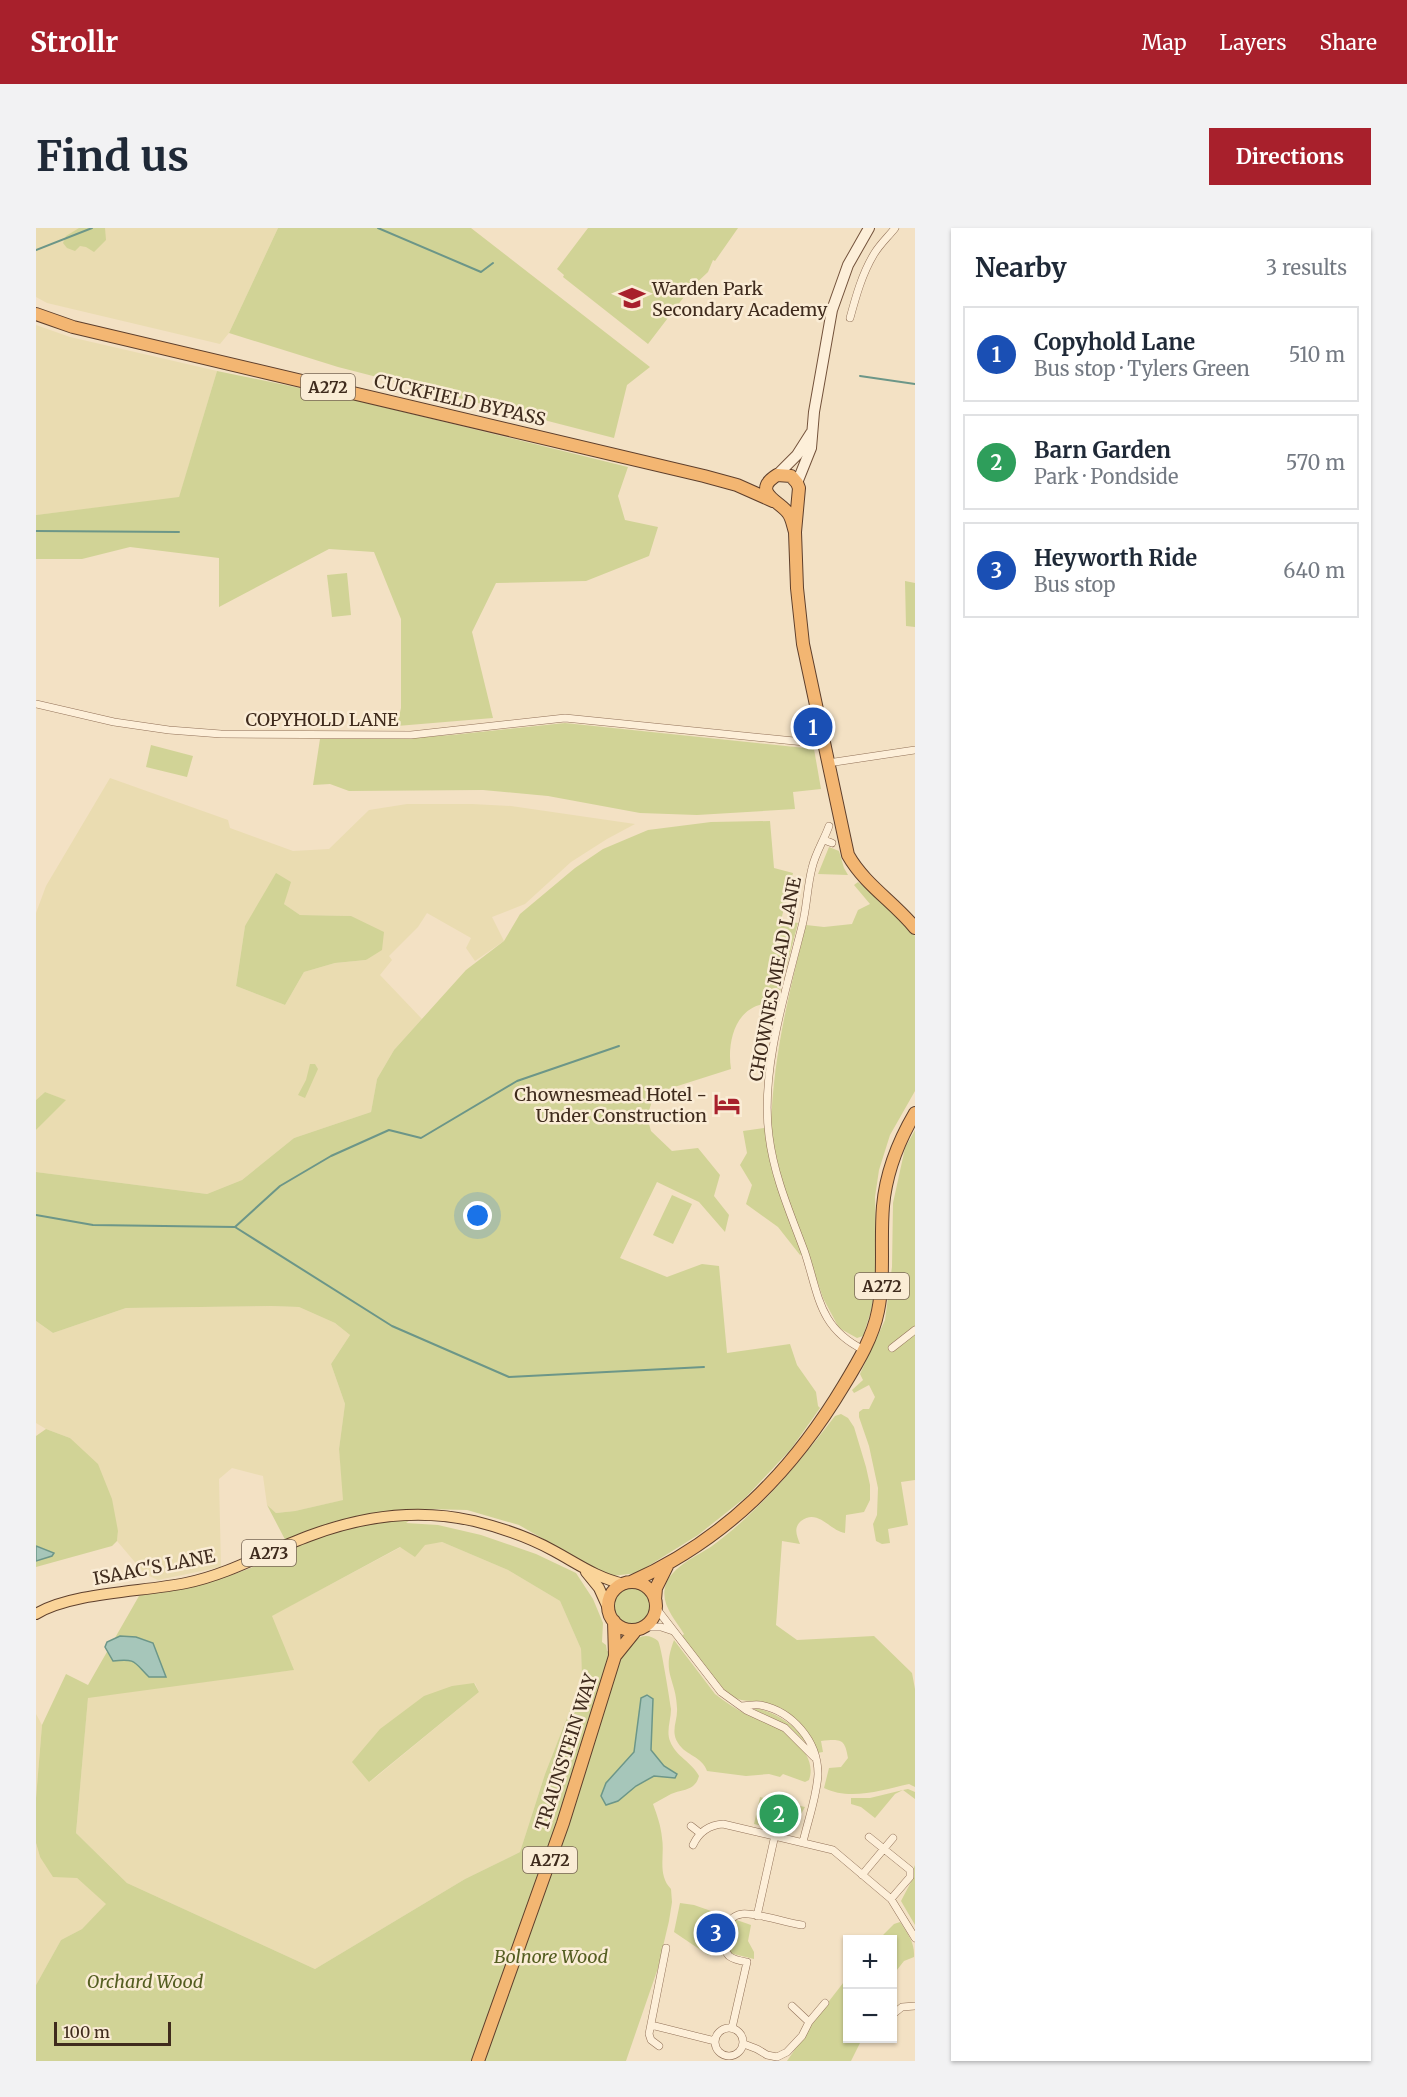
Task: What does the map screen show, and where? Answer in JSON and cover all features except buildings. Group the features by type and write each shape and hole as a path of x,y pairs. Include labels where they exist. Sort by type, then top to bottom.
{"highway":[{"name":"CUCKFIELD BYPASS","path":"36,314 73,327 737,485 775,503"},
{"name":"CUCKFIELD BYPASS","path":"737,485 764,483 775,476"},
{"path":"795,532 789,513 769,497 767,487 775,476 791,476 798,488 795,532 797,594 803,645 848,855 867,882 891,902 915,928"},
{"path":"775,503 788,504 796,498 798,488"},
{"name":"A272","path":"628,1583 667,1566 720,1530 760,1495 811,1437 834,1402 864,1350 878,1313 884,1268 882,1228 885,1190 898,1144 915,1113"},
{"path":"655,1604 646,1587 628,1583 612,1593 608,1608 614,1622 624,1629 640,1628 654,1615 655,1604 656,1588 667,1566"},
{"name":"TRAUNSTEIN WAY","path":"478,2061 563,1823 615,1656 614,1622"},
{"name":"TRAUNSTEIN WAY","path":"615,1656 640,1628"}],"main road":[{"path":"798,488 811,448 820,373 838,291 848,265 869,228"},
{"path":"775,476 797,455 812,430"},
{"name":"ISAAC'S LANE","path":"36,1614 69,1601 196,1580 224,1572 310,1536 362,1519 387,1515 442,1516 503,1529 535,1542 584,1570 605,1579 628,1583"},
{"name":"ISAAC'S LANE","path":"584,1570 599,1588 608,1608"}],"street":[{"path":"850,318 859,287 874,254 895,228"},
{"name":"COPYHOLD LANE","path":"36,704 114,722 169,730 221,734 411,735 565,718 824,744"},
{"path":"828,763 915,750"},
{"name":"CHOWNES MEAD LANE","path":"829,826 812,868 802,924 779,1021 768,1087 769,1137 784,1200 805,1253 820,1303 833,1328 848,1341 864,1350"},
{"path":"824,840 832,843"},
{"path":"892,1348 915,1330"},
{"path":"655,1604 673,1631 721,1692 741,1706 762,1706 787,1717 804,1732 814,1751 818,1772 803,1842"},
{"path":"640,1628 661,1627 673,1631"},
{"path":"693,1845 699,1833 712,1826 723,1824 833,1850 891,1899 913,1934"},
{"path":"691,1826 699,1833"},
{"path":"757,1916 775,1835"},
{"path":"869,1837 910,1870 910,1877 891,1899"},
{"path":"862,1875 893,1838"},
{"path":"755,1965 731,1957 725,1950 723,1939 734,1917 744,1914 802,1925"},
{"path":"659,2046 651,2040 649,2034 666,1948"},
{"path":"732,2028 747,1962"},
{"path":"744,2044 767,2055 777,2057 788,2052 825,2003"},
{"path":"792,2006 809,2022"},
{"path":"897,2010 902,2007 915,2006"},
{"path":"651,2025 715,2041"},
{"path":"732,2028 742,2035 744,2044 736,2055 726,2059 716,2049 715,2041 718,2032 732,2028"}],"shaded area":[{"path":"36,228 278,228 229,333 220,344 47,303 36,297"},
{"path":"36,325 70,337 217,371 179,498 36,515"},
{"path":"110,778 228,820 230,828 293,851 329,849 369,810 407,804 511,806 635,824 571,862 525,904 492,917 504,941 475,961 466,948 471,938 427,913 418,927 389,956 392,960 380,975 422,1019 394,1050 377,1079 371,1112 294,1138 242,1180 207,1194 36,1172 36,1130 65,1100 45,1092 36,1100 36,913 46,886","holes":["284,904 300,915 351,916 367,960 335,963 304,972 285,1005 236,986 245,926"]},
{"path":"299,1307 335,1323 350,1335 331,1364 345,1404 339,1449 344,1500 276,1513 267,1505 263,1476 232,1468 219,1479 221,1567 158,1580 145,1574 117,1541 118,1531 70,1438 36,1423 36,1321 53,1333 126,1308"},
{"path":"442,1542 508,1570 560,1601 581,1649 582,1679 545,1774 520,1852 465,1879 315,1969 127,1883 76,1833 88,1697 293,1670 271,1616 401,1547","holes":["475,1683 479,1692 370,1782"]},
{"path":"36,1546 54,1553 52,1556 36,1561"},
{"path":"120,1636 136,1637 153,1643 166,1677 149,1677 131,1661 113,1661 105,1647 107,1642"},
{"path":"647,1695 653,1699 651,1750 664,1766 677,1774 675,1778 654,1776 636,1786 618,1801 606,1805 601,1796 606,1783 634,1752 641,1698"},
{"path":"36,1714 42,1725 36,1798"},
{"path":"36,1843 40,1857 77,1878 107,1904 82,1929 61,1940 36,1985"}],"green space":[{"path":"79,228 105,228 106,240 94,252 80,246 75,251 67,248 63,243 66,236"},
{"path":"278,228 471,228 650,367 627,385 614,438 338,367 229,333"},
{"name":"Warden Park Secondary Academy","path":"588,228 738,228 715,261 713,260 708,272 690,289 648,344 563,277 564,275 557,269"},
{"path":"217,371 334,395 628,467 618,496 625,520 658,527 649,556 586,581 496,583 472,632 493,718 397,726 401,708 401,619 374,552 329,549 219,607 219,558 130,547 82,559 36,559 36,515 179,497"},
{"path":"347,573 351,615 332,617 327,575"},
{"path":"905,581 915,583 915,627 906,626"},
{"path":"565,723 814,749 821,789 793,792 795,809 697,815 640,813 548,796 483,790 349,791 330,784 313,785 320,739 396,739"},
{"path":"151,745 193,756 187,777 146,767"},
{"path":"770,821 774,868 793,873 781,920 798,923 777,1003 769,1002 753,1007 739,1021 730,1049 731,1069 665,1090 653,1098 647,1117 651,1131 672,1151 698,1148 720,1175 714,1196 729,1215 725,1232 699,1202 657,1182 620,1258 667,1277 702,1264 719,1266 727,1353 790,1344 797,1365 816,1392 820,1408 791,1449 746,1497 698,1535 637,1573 612,1576 519,1525 467,1510 426,1509 406,1523 438,1525 481,1535 536,1554 576,1573 593,1599 603,1623 602,1642 606,1645 607,1651 623,1656 638,1638 648,1636 658,1641 671,1709 670,1741 699,1776 692,1787 671,1794 653,1804 663,1844 664,1878 671,1889 672,1902 658,1968 626,2061 36,2061 36,1985 61,1940 82,1929 106,1904 77,1878 53,1877 40,1857 36,1843 36,1798 42,1725 66,1674 88,1685 139,1596 230,1575 291,1551 267,1505 276,1513 343,1500 339,1449 345,1404 331,1364 350,1335 335,1323 299,1307 271,1306 126,1308 53,1333 36,1321 36,1172 207,1194 242,1180 294,1138 371,1112 377,1079 394,1050 466,970 504,941 520,914 575,868 603,849 648,830 711,822","holes":["442,1542 508,1570 560,1601 581,1649 582,1679 545,1774 520,1852 465,1879 315,1969 127,1883 76,1833 88,1698 294,1670 272,1616 400,1547 415,1557 425,1545"]},
{"path":"829,847 839,851 848,875 818,874"},
{"path":"276,873 291,882 284,904 300,915 351,916 384,932 382,950 366,960 335,963 304,972 285,1005 236,986 245,926"},
{"path":"858,882 892,910 915,936 915,1091 890,1135 879,1170 875,1197 877,1275 871,1311 863,1336 857,1338 839,1328 823,1298 807,1250 800,1255 778,1227 746,1204 752,1185 740,1165 747,1153 743,1131 771,1127 778,1050 806,925 824,927 852,924 858,910 870,904 854,885"},
{"path":"310,1064 315,1064 318,1069 305,1098 298,1095 306,1080"},
{"path":"45,1092 66,1100 36,1130 36,1100"},
{"path":"915,1130 915,1480 901,1482 908,1525 888,1529 890,1543 882,1544 876,1541 873,1524 877,1515 878,1488 869,1446 859,1417 859,1412 869,1409 875,1397 869,1385 854,1393 852,1390 863,1380 860,1374 885,1320 892,1267 893,1203 905,1148"},
{"path":"672,1195 692,1204 673,1244 653,1235"},
{"path":"841,1414 848,1418 854,1427 870,1485 870,1500 864,1512 846,1515 845,1533 813,1517 801,1521 797,1526 796,1532 800,1544 782,1541 776,1625 797,1640 874,1636 912,1673 915,1689 915,1787 909,1784 855,1794 844,1794 824,1788 829,1768 841,1767 848,1758 843,1743 837,1740 821,1741 823,1752 817,1753 814,1743 803,1726 787,1713 768,1704 738,1699 724,1690 682,1636 684,1634 666,1604 664,1591 674,1572 730,1532 763,1502 793,1469 835,1416"},
{"path":"46,1429 70,1438 98,1464 112,1499 118,1531 117,1541 112,1546 36,1567 36,1436"},
{"path":"632,1587 645,1593 651,1606 645,1619 632,1625 619,1619 613,1606 619,1593"},
{"path":"674,1640 715,1694 747,1715 778,1728 797,1742 809,1760 811,1770 809,1780 805,1782 783,1774 780,1777 769,1774 746,1776 707,1771 701,1762 681,1747 674,1730 677,1708 669,1669 670,1651"},
{"path":"474,1683 479,1692 369,1782 352,1762 380,1729 424,1696 452,1686"},
{"path":"755,1708 784,1720 807,1740 805,1742 787,1725"},
{"path":"908,1789 915,1792 915,1799 903,1790"},
{"path":"903,1790 895,1794 875,1818 861,1807 851,1804 851,1798 870,1798"},
{"path":"760,1797 805,1807 791,1832 754,1824"},
{"path":"915,1865 915,1925 901,1901 912,1880 911,1875"},
{"path":"680,1903 694,1905 751,1925 748,1941 754,1952 754,1959 721,1951 708,1955 674,1932"},
{"path":"900,1922 912,1943 914,1952 914,1957 904,1961 897,1970 897,1935 883,1935 894,1924"},
{"path":"843,1983 843,2043 860,2043 851,2061 787,2061"}],"waterway":[{"path":"36,250 92,228"},
{"path":"378,228 481,272 493,263"},
{"path":"860,376 915,384"},
{"path":"36,531 179,532"},
{"path":"235,1227 280,1186 331,1156 389,1130 421,1138 517,1081 619,1046"},
{"path":"36,1215 93,1225 235,1227 392,1326 509,1377 704,1367"}],"place":[{"name":"Warden Park Secondary Academy","path":"632,298"},
{"name":"Copyhold Lane","path":"813,727"},
{"name":"Chownesmead Hotel - Under Construction","path":"727,1104"},
{"name":"Barn Garden","path":"779,1814"},
{"name":"Heyworth Ride","path":"716,1933"}],"park label":[{"name":"Bolnore Wood","path":"551,1956"},
{"name":"Orchard Wood","path":"145,1981"}]}
